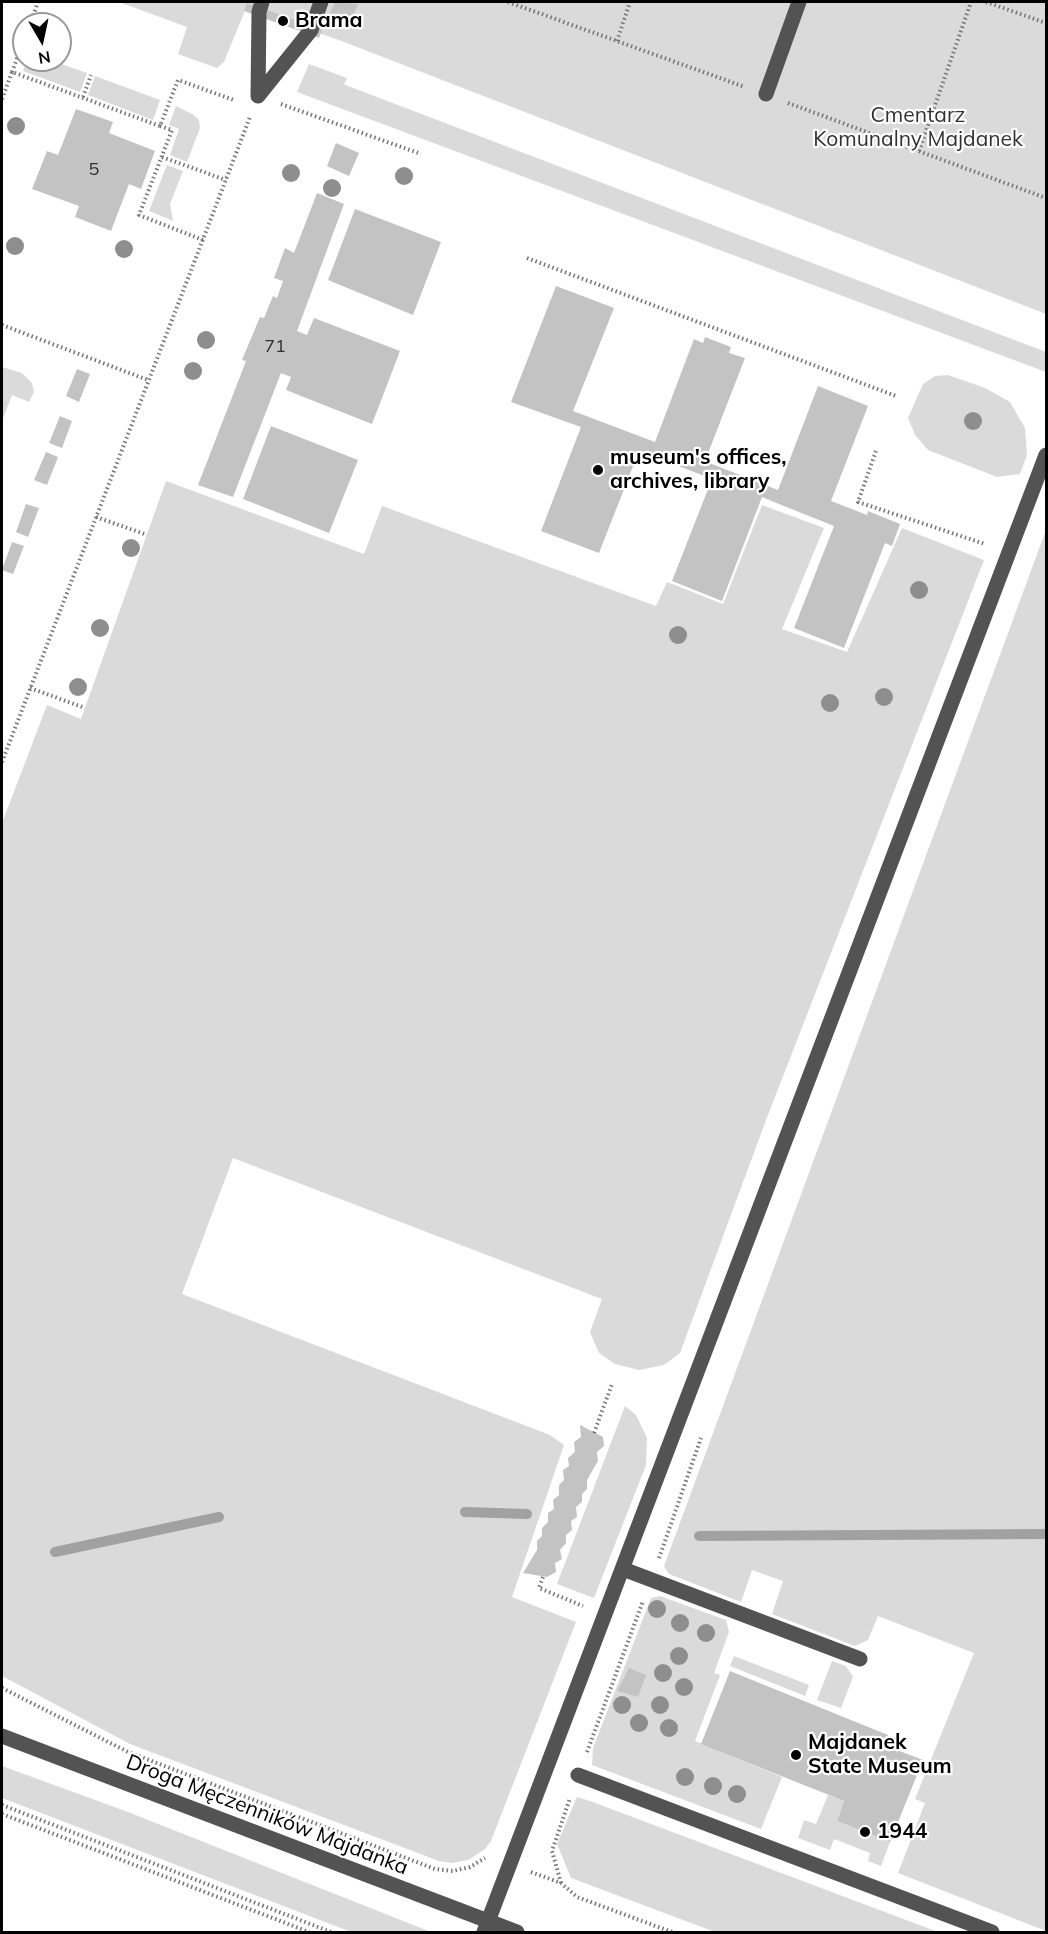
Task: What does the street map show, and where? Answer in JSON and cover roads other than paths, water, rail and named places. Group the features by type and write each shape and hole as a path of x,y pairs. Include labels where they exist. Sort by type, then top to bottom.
{"street":[{"path":"262,2 259,12 256,101 311,30 321,2"},
{"path":"766,94 799,2"},
{"path":"486,1927 1047,455"},
{"path":"623,1569 860,1659"},
{"name":"Droga Męczenników Majdanka","path":"2,1736 486,1927 517,1932"},
{"path":"578,1775 992,1932"}],"waterway":[{"path":"465,1512 527,1514"},
{"path":"55,1552 219,1517"},
{"path":"699,1536 1046,1534"}],"place":[{"name":"Brama","path":"283,21"},
{"name":"museum's offices, archives, library","path":"598,470"},
{"name":"Majdanek State Museum","path":"796,1755"},
{"name":"1944","path":"865,1832"}],"park label":[{"name":"Cmentarz Komunalny Majdanek","path":"918,128"}]}
